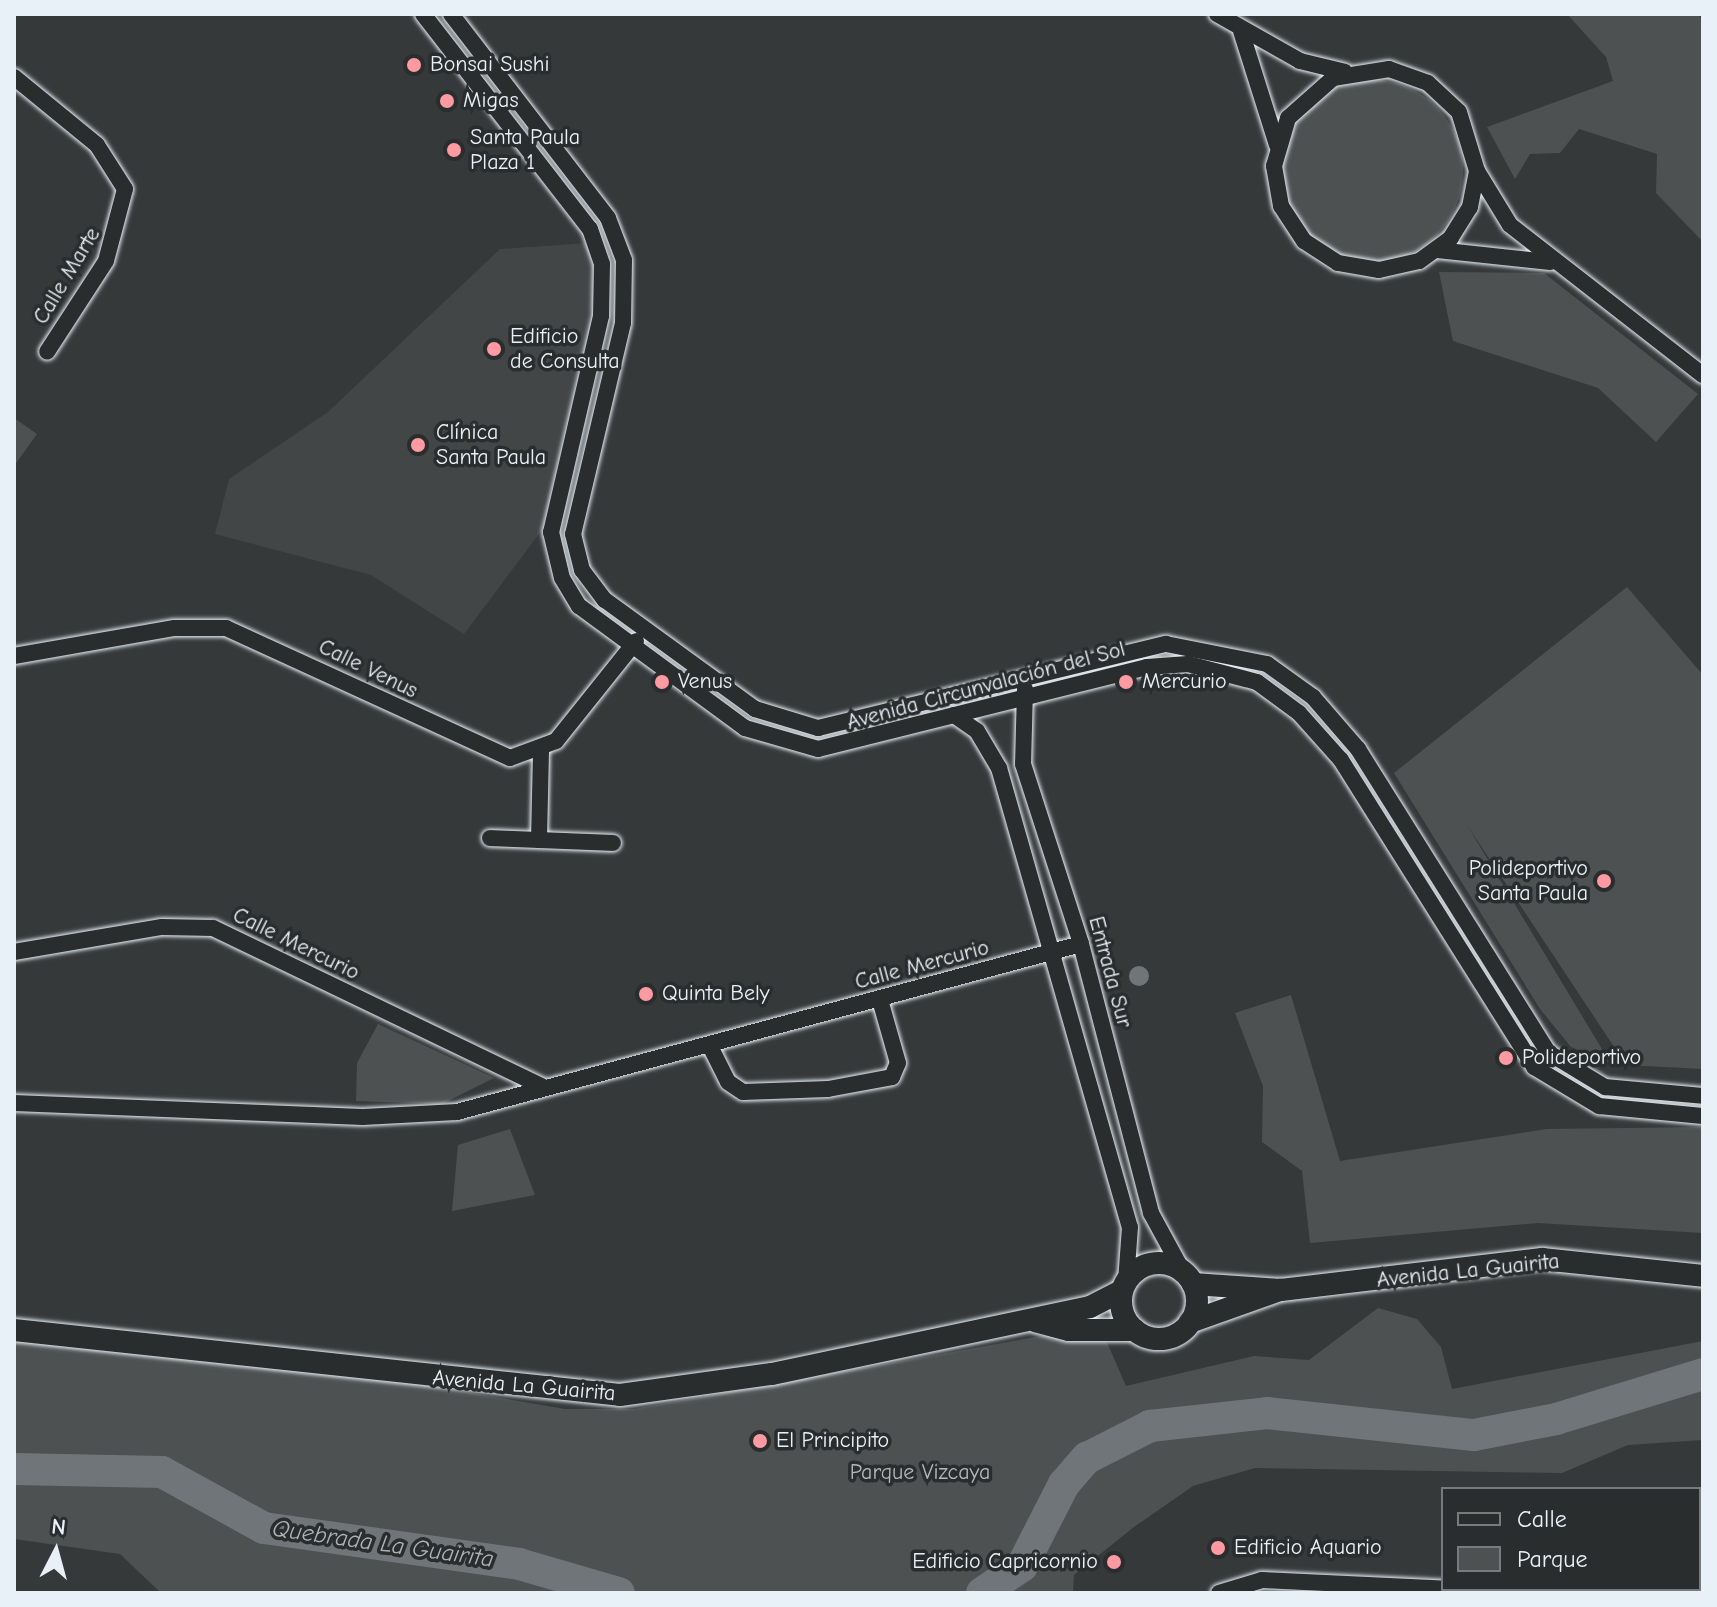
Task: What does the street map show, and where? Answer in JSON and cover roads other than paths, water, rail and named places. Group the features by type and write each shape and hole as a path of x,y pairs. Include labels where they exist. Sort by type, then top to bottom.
{"street":[{"name":"Avenida Circunvalación del Sol","path":"423,14 597,246 605,297 558,485 551,541 574,599 632,648 745,728 791,746 842,747 960,719 1026,697 1167,664 1234,674 1277,695 1341,760 1534,1067 1573,1096 1657,1116 1703,1116"},
{"name":"Avenida Circunvalación del Sol","path":"451,14 618,239 627,301 573,534 588,580 642,629 755,709 795,725 839,726 1142,647 1190,644 1240,654 1289,678 1358,749 1549,1053 1594,1082 1658,1095 1703,1096"},
{"path":"1217,14 1241,31 1300,61 1347,73 1389,69 1437,90 1469,130 1477,171 1510,225 1550,262 1703,375"},
{"path":"1241,31 1277,145 1281,206 1320,254 1379,270 1437,250 1550,262"},
{"path":"1277,145 1307,94 1347,73"},
{"name":"Calle Marte","path":"14,77 97,145 125,189 112,248 47,352"},
{"path":"1437,250 1462,223 1477,171"},
{"name":"Calle Venus","path":"14,656 153,631 226,628 488,753 541,751"},
{"path":"539,840 541,751 632,648 642,629"},
{"name":"Entrada Sur","path":"1020,677 1026,697 1023,764 1081,944 1151,1213 1188,1278"},
{"path":"948,698 960,719 977,731 999,768 1130,1227 1123,1313 1135,1330"},
{"path":"490,838 613,843"},
{"name":"Calle Mercurio","path":"14,952 162,927 213,928 542,1086"},
{"name":"Calle Mercurio","path":"14,1103 363,1117 457,1112 542,1086 710,1046 1081,944"},
{"path":"710,1046 728,1082 743,1092 828,1089 892,1077 898,1063 880,1000"},
{"path":"1657,1116 1658,1095"},
{"name":"Avenida La Guairita","path":"1030,1320 1069,1330 1135,1330 1164,1338 1190,1322 1281,1290 1542,1259 1703,1276"},
{"name":"Avenida La Guairita","path":"14,1330 620,1395 772,1374 1090,1307 1157,1263 1188,1278 1281,1290"},
{"path":"1188,1278 1190,1322"},
{"path":"1219,1593 1262,1580 1441,1588"}],"waterway":[{"name":"Quebrada La Guairita","path":"982,1593 1022,1566 1064,1484 1087,1458 1150,1426 1267,1413 1474,1435 1556,1419 1703,1374"},
{"name":"Quebrada La Guairita","path":"14,1469 162,1472 264,1528 519,1564 619,1593"}],"place":[{"name":"Bonsai Sushi","path":"414,65"},
{"name":"Migas","path":"447,101"},
{"name":"Santa Paula Plaza 1","path":"454,150"},
{"name":"Edificio de Consulta","path":"494,349"},
{"name":"Clínica Santa Paula","path":"418,445"},
{"name":"Venus","path":"662,682"},
{"name":"Mercurio","path":"1126,682"},
{"name":"Polideportivo Santa Paula","path":"1604,881"},
{"name":"Quinta Bely","path":"646,994"},
{"name":"Polideportivo","path":"1506,1058"},
{"name":"El Principito","path":"760,1441"},
{"name":"Edificio Aquario","path":"1218,1548"},
{"name":"Edificio Capricornio","path":"1114,1562"}],"park label":[{"name":"Parque Vizcaya","path":"920,1473"}]}
